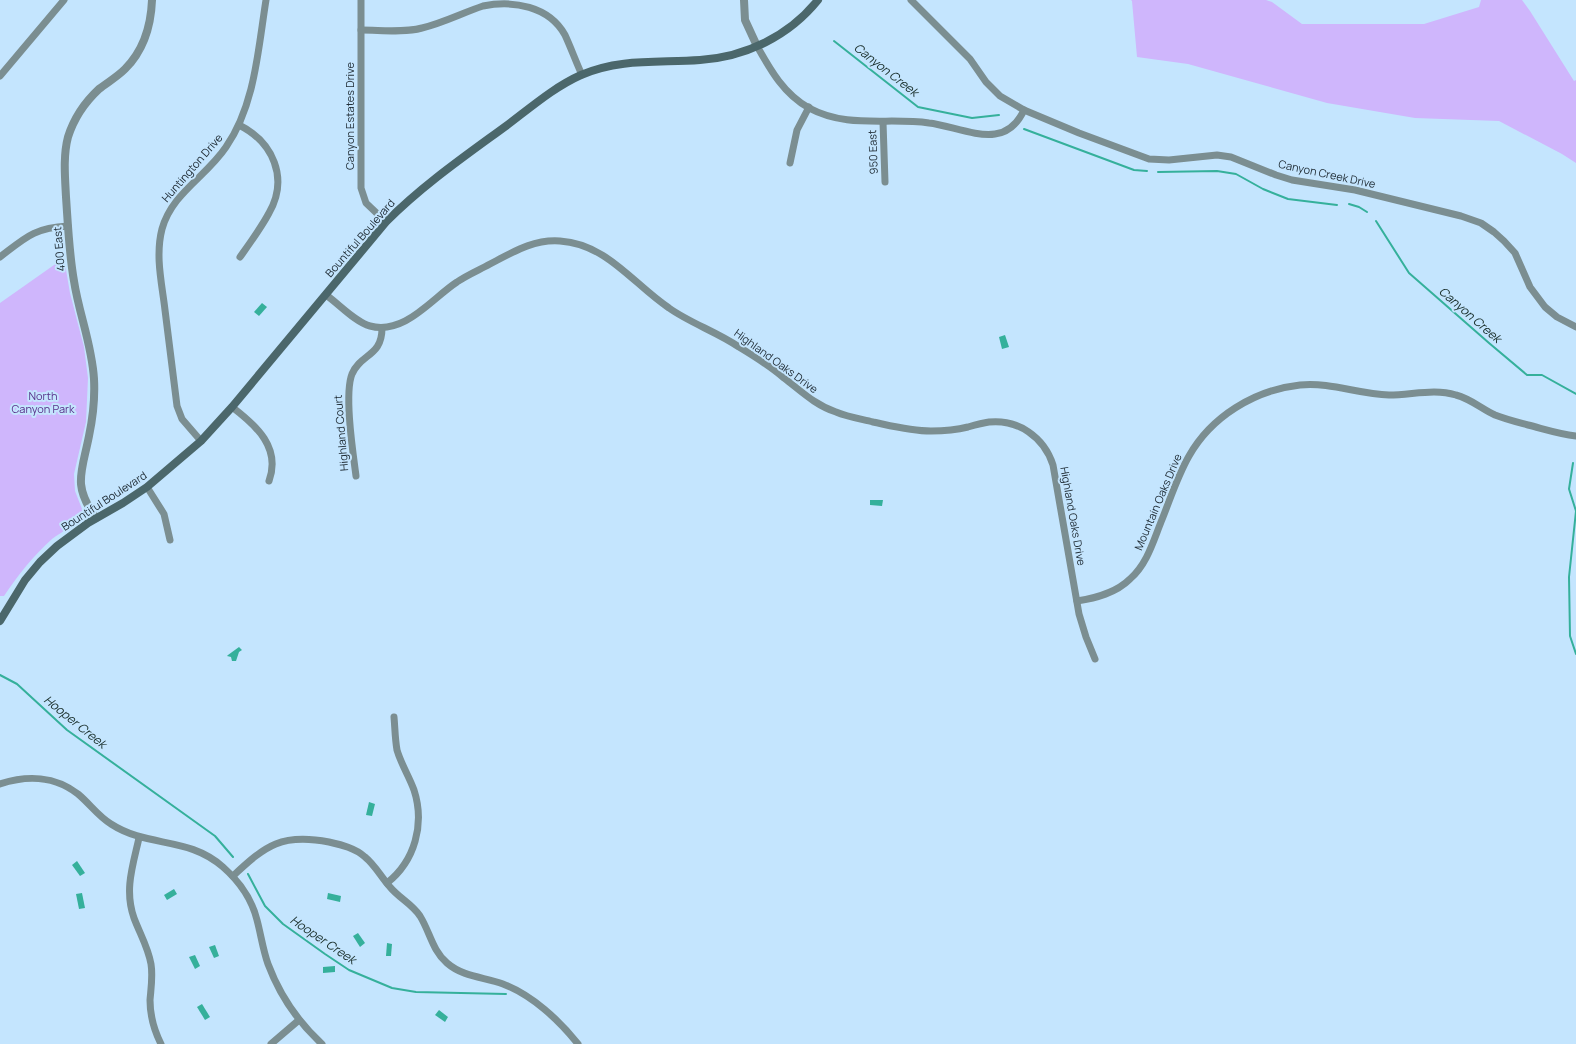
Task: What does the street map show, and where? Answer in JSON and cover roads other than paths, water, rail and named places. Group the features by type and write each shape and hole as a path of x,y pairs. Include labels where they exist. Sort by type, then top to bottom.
{"main road":[{"name":"Bountiful Boulevard","path":"0,621 25,580 40,562 66,538 147,487 183,458 201,441 232,407 386,222 433,180 548,95 582,75 611,66 638,61 700,60 721,58 757,46 776,37 796,23 818,0"}],"street":[{"path":"0,76 64,0"},
{"name":"400 East","path":"96,518 86,501 81,485 81,469 93,415 94,378 89,343 74,281 68,226 65,160 66,144 77,115 90,99 121,73 135,57 148,28 152,0"},
{"name":"Huntington Drive","path":"201,441 182,419 177,406 159,246 165,221 174,202 186,188 205,173 217,160 226,148 239,125 252,86 266,0"},
{"name":"Canyon Estates Drive","path":"361,0 362,192 369,207 386,222"},
{"path":"744,0 745,20 770,70 780,84 792,96 808,107 827,115 847,120 883,122 909,121 930,123 981,134 993,134 1002,132 1016,124 1024,110"},
{"name":"Canyon Creek Drive","path":"911,0 970,59 986,82 1005,100 1024,110 1148,159 1168,160 1217,155 1231,157 1292,180 1355,190 1474,221 1494,232 1509,246 1518,258 1530,287 1544,307 1557,317 1576,327"},
{"path":"361,30 417,29 490,4 504,1 518,2 539,10 556,24 565,36 582,75"},
{"path":"790,163 797,130 808,107"},
{"name":"950 East","path":"883,122 885,182"},
{"path":"239,125 259,138 269,150 275,165 277,180 276,196 269,213 240,257"},
{"path":"1,254 36,231 46,228 68,226"},
{"name":"Highland Oaks Drive","path":"326,295 363,324 382,328 402,323 456,282 524,246 539,242 558,241 575,243 601,253 668,308 737,345 768,366 810,400 827,409 847,416 922,431 955,430 984,422 1013,424 1031,433 1046,449 1054,465 1077,601 1084,631 1095,659"},
{"name":"Highland Court","path":"356,476 349,397 350,379 356,367 377,349 382,337 382,328"},
{"name":"Mountain Oaks Drive","path":"1077,601 1108,593 1123,585 1135,575 1144,562 1150,549 1184,464 1201,438 1219,420 1234,409 1250,399 1272,391 1298,385 1320,384 1382,394 1441,392 1464,398 1505,419 1561,434 1576,436"},
{"path":"232,407 252,423 265,440 270,451 273,466 269,481"},
{"path":"147,487 164,514 169,528 170,540"},
{"path":"387,883 398,873 411,853 416,837 418,821 414,790 402,765 397,748 394,717"},
{"path":"0,784 29,778 43,779 59,783 78,794 108,822 118,828 139,838 183,845 214,860 233,876 244,890 254,909 267,962 284,1000 299,1020 322,1044"},
{"path":"139,838 130,878 130,899 134,918 149,953 152,972 150,1001 152,1019 161,1044"},
{"path":"233,876 251,858 266,848 285,840 306,839 338,844 355,850 370,861 387,883 416,911 423,921 434,949 446,963 464,973 503,984 525,995 558,1023 578,1044"},
{"path":"271,1044 299,1020"}],"waterway":[{"name":"Canyon Creek","path":"834,41 918,107 972,118 999,115"},
{"name":"Canyon Creek","path":"1024,129 1134,170 1147,171"},
{"name":"Canyon Creek","path":"1158,172 1217,171 1236,174 1263,189 1288,199 1337,205"},
{"name":"Canyon Creek","path":"1349,204 1359,207 1367,212"},
{"name":"Canyon Creek","path":"1376,221 1409,273 1489,343 1527,375 1542,375 1576,394"},
{"path":"1573,463 1569,489 1576,511 1569,577 1570,636 1576,654"},
{"name":"Hooper Creek","path":"0,675 17,684 67,730 215,836 233,857"},
{"name":"Hooper Creek","path":"248,874 265,906 283,924 349,970 392,988 416,992 506,994"}],"park label":[{"name":"North Canyon Park","path":"43,402"}]}
